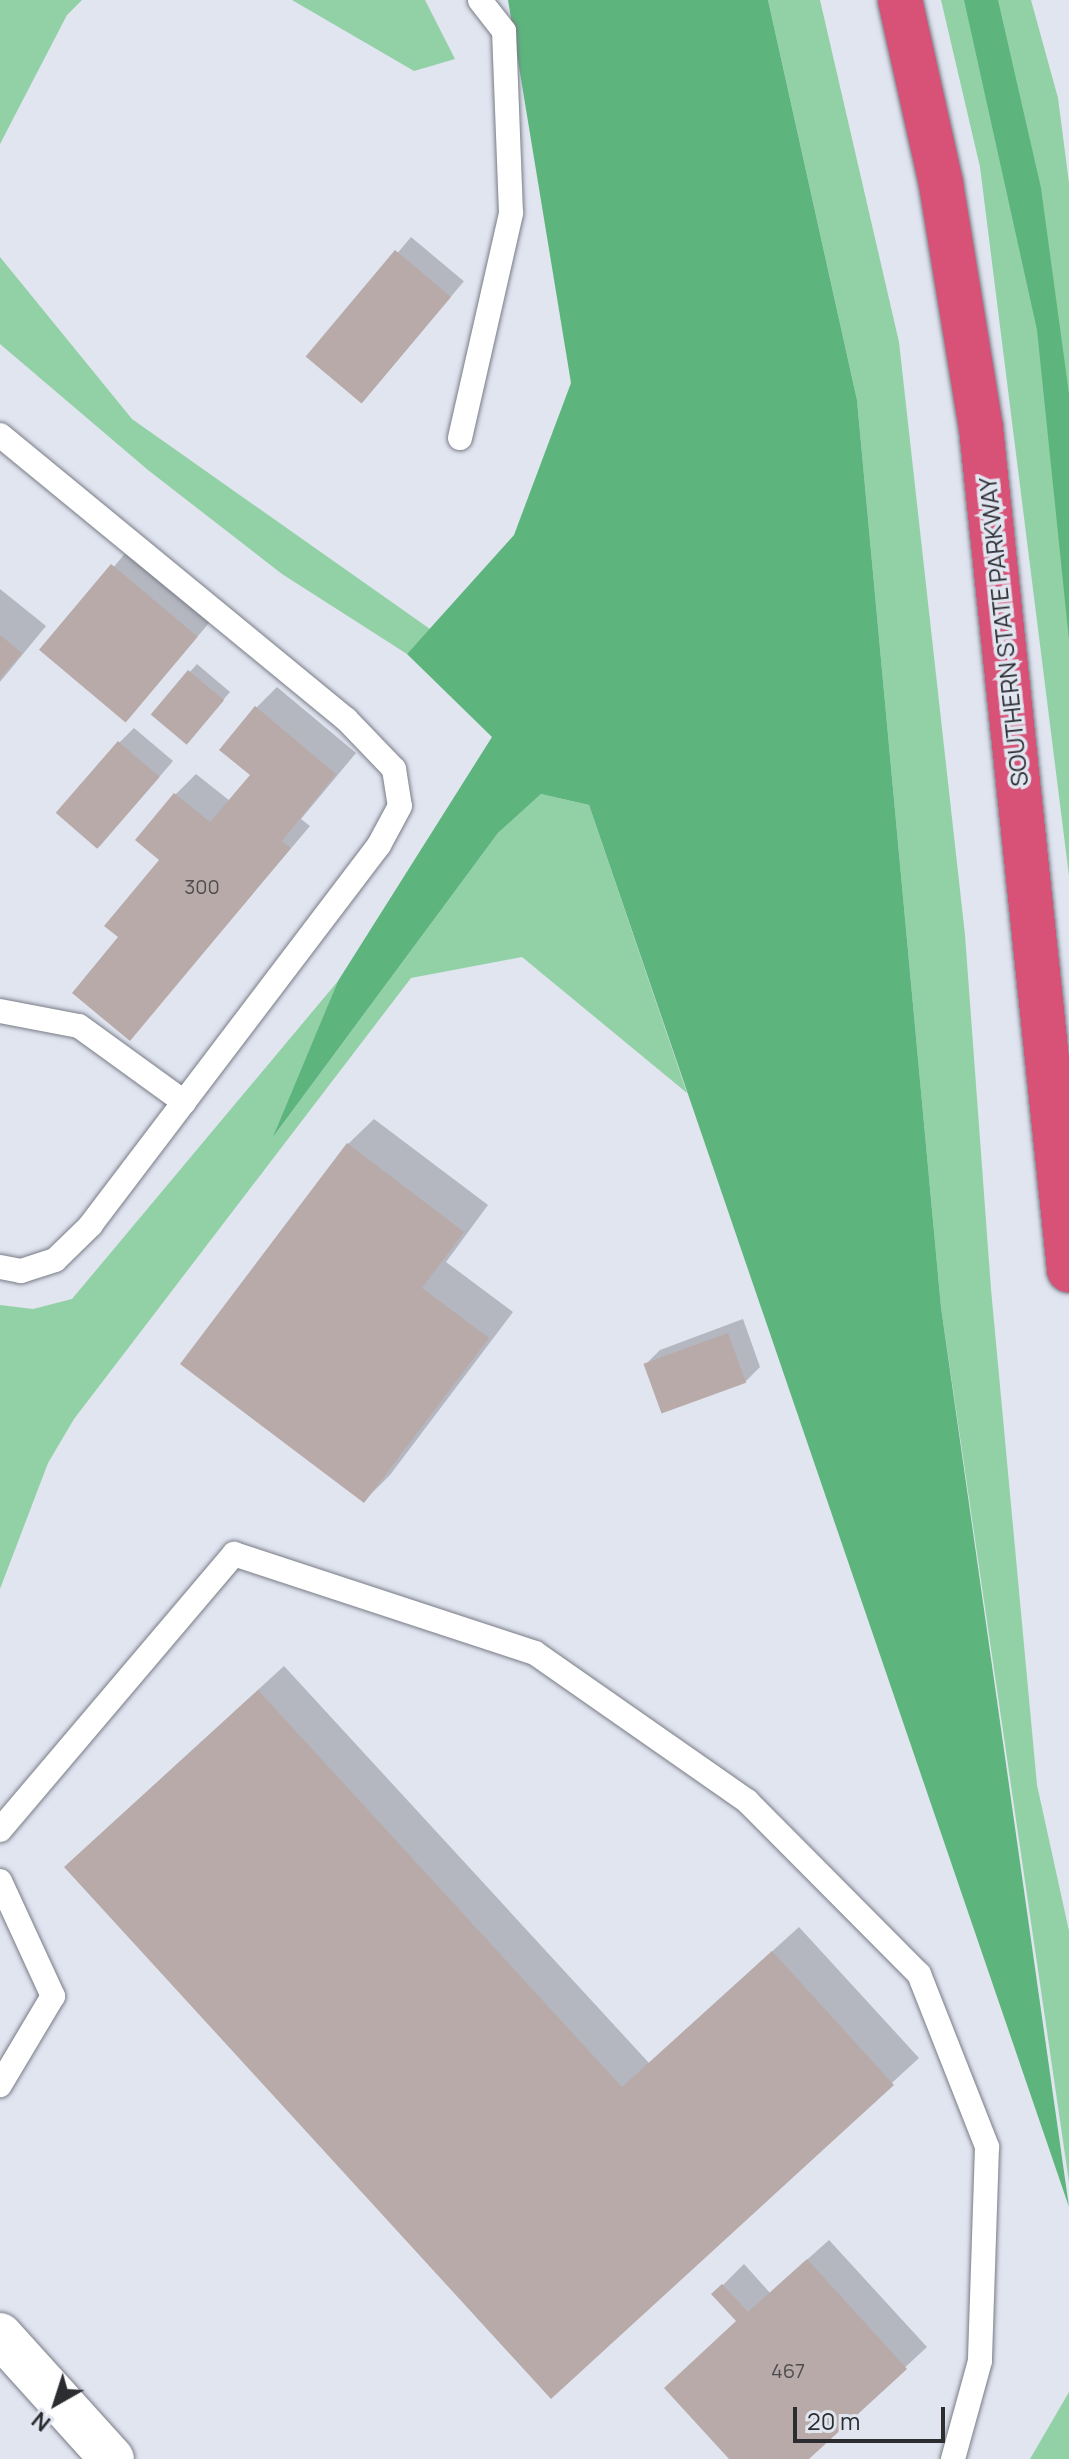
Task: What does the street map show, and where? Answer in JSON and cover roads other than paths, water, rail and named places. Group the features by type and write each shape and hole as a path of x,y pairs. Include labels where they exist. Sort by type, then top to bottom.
{"highway":[{"name":"SOUTHERN STATE PARKWAY","path":"900,0 941,184 981,428 1069,1270"}],"street":[{"path":"0,2335 112,2459"}],"lane":[{"path":"460,438 511,213 504,31 480,0"},
{"path":"0,435 334,709 394,769 400,806 379,845 91,1225 55,1260 21,1271 0,1267"},
{"path":"0,1011 79,1026 184,1102"},
{"path":"0,1830 234,1554 535,1653 747,1801 919,1974 987,2147 980,2361 953,2459"},
{"path":"0,1881 53,1996 0,2085"}]}
